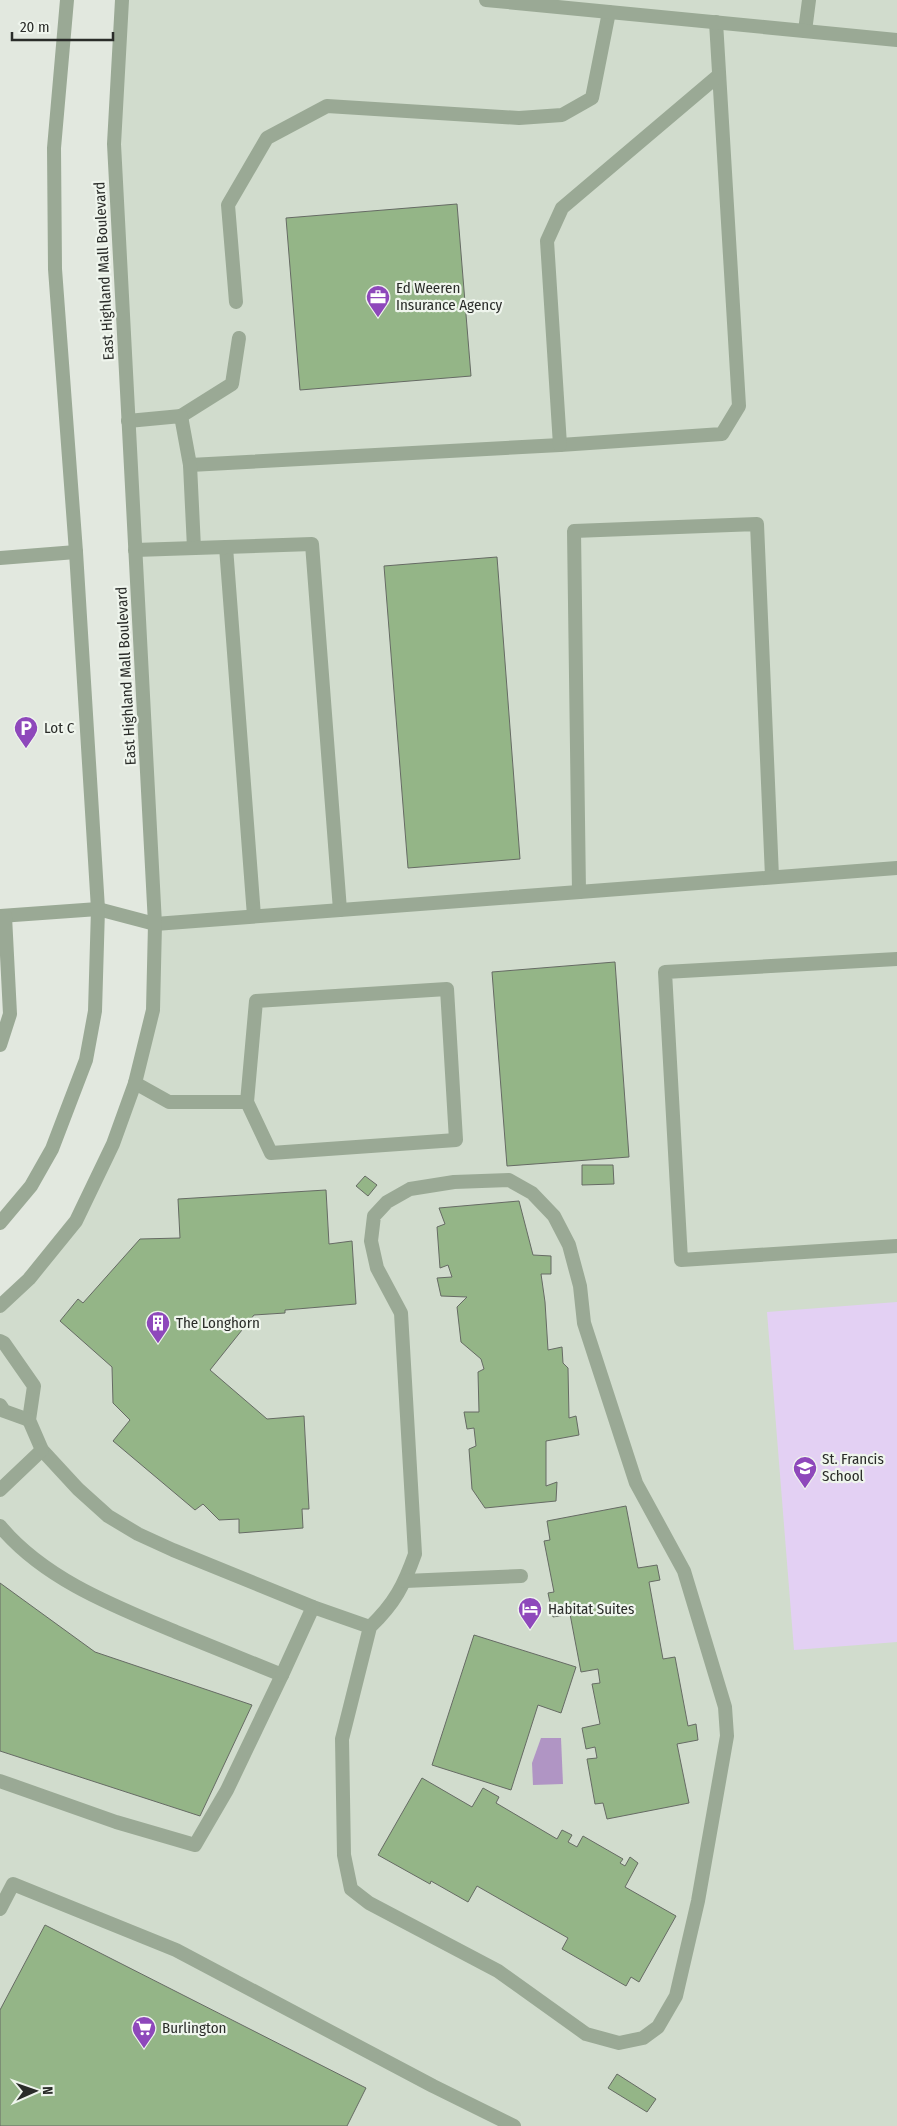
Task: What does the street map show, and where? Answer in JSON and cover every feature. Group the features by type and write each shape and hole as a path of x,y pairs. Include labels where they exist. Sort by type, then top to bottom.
{"street":[{"path":"0,1223 31,1186 52,1149 86,1060 95,1011 98,909 76,552 55,270 54,148 67,0"},
{"name":"East Highland Mall Boulevard","path":"0,1306 29,1279 76,1221 113,1144 135,1083 153,1010 155,924 114,144 122,0"},
{"path":"486,0 897,40"},
{"path":"805,31 808,0"},
{"path":"236,302 228,205 267,138 327,106 519,118 562,115 592,98 609,12"},
{"path":"190,465 560,445 722,434 739,406 716,22"},
{"path":"560,445 547,241 562,208 719,75"},
{"path":"128,421 181,416 232,384 238,338"},
{"path":"181,416 190,465 194,548"},
{"path":"579,892 574,531 757,524 772,877"},
{"path":"135,550 312,544 340,910"},
{"path":"226,547 254,916"},
{"path":"0,558 76,552"},
{"path":"0,1046 10,1014 2,916 98,909 155,924 897,868"},
{"path":"897,959 666,972 681,1260 897,1246"},
{"path":"447,989 456,1140 271,1153 247,1102 256,1001 447,989"},
{"path":"135,1083 170,1102 247,1102"},
{"path":"509,1180 532,1193 554,1216 569,1245 580,1286 584,1323 636,1483 684,1571 725,1708 727,1736 698,1901 676,1996 658,2027 643,2038 619,2043 586,2034 498,1971 369,1902 352,1889 344,1855 342,1739 370,1627 388,1610 405,1581 415,1554 401,1313 377,1268 371,1241 374,1216 387,1202 410,1189 454,1182 509,1180"},
{"path":"0,1341 4,1343 34,1386 29,1420 42,1450 78,1489 108,1516 138,1534 312,1607 370,1627"},
{"path":"0,1405 4,1411 29,1420"},
{"path":"0,1490 42,1450"},
{"path":"0,1526 14,1542 56,1574 123,1610 282,1675"},
{"path":"405,1581 521,1576"},
{"path":"0,1781 116,1822 195,1844 227,1790 312,1607"},
{"path":"0,1909 13,1884 176,1950 433,2086 514,2126"}],"shaded area":[{"path":"122,0 897,0 897,2126 0,2126 0,1306 76,1221 113,1144 153,1010 118,232"},
{"path":"897,1302 897,1642 794,1650 767,1312"},
{"path":"541,1738 561,1738 563,1784 533,1785 532,1763"}],"building":[{"path":"457,204 471,376 300,390 286,218"},
{"path":"497,557 520,859 408,868 384,566"},
{"path":"615,962 629,1157 507,1166 492,972"},
{"path":"582,1165 613,1165 614,1184 582,1185"},
{"path":"365,1176 377,1185 368,1196 356,1186"},
{"name":"The Longhorn","path":"326,1190 329,1244 352,1241 356,1304 285,1310 285,1313 254,1315 210,1370 267,1419 304,1416 309,1509 302,1509 303,1528 239,1533 239,1519 219,1520 203,1504 195,1510 113,1441 130,1420 113,1403 112,1367 60,1321 78,1299 83,1303 140,1239 180,1238 178,1199"},
{"path":"519,1201 533,1255 551,1256 551,1274 541,1274 548,1350 562,1347 563,1363 568,1368 569,1418 576,1416 579,1435 546,1441 546,1486 557,1482 556,1501 485,1508 472,1489 469,1449 476,1446 474,1428 467,1429 464,1412 479,1412 478,1372 484,1369 481,1359 461,1342 457,1307 467,1297 441,1296 437,1278 452,1277 448,1265 440,1268 437,1227 445,1224 439,1208"},
{"path":"626,1506 638,1568 657,1565 660,1580 649,1582 663,1659 675,1657 688,1726 696,1724 698,1740 677,1744 689,1803 607,1819 603,1803 595,1804 587,1759 597,1758 595,1747 586,1749 582,1728 600,1724 592,1684 600,1683 598,1669 581,1672 570,1614 553,1617 548,1593 554,1592 544,1541 550,1540 547,1521"},
{"path":"0,1583 95,1652 252,1705 200,1816 0,1751"},
{"path":"474,1635 576,1667 561,1713 538,1705 511,1790 432,1765"},
{"path":"422,1778 472,1807 483,1788 499,1797 496,1803 557,1839 562,1830 572,1835 568,1842 577,1847 583,1836 623,1859 620,1863 625,1866 630,1857 638,1863 625,1887 676,1916 639,1982 631,1977 626,1986 562,1949 568,1938 477,1886 468,1902 431,1881 430,1884 378,1855"},
{"name":"Burlington","path":"45,1925 366,2088 347,2126 0,2126 0,2010"},
{"path":"617,2074 656,2099 647,2112 608,2088"}],"place":[{"name":"Ed Weeren Insurance Agency","path":"378,318"},
{"name":"Lot C","path":"26,749"},
{"name":"The Longhorn","path":"158,1344"},
{"name":"St. Francis School","path":"805,1489"},
{"name":"Habitat Suites","path":"530,1630"},
{"name":"Burlington","path":"144,2049"}]}
